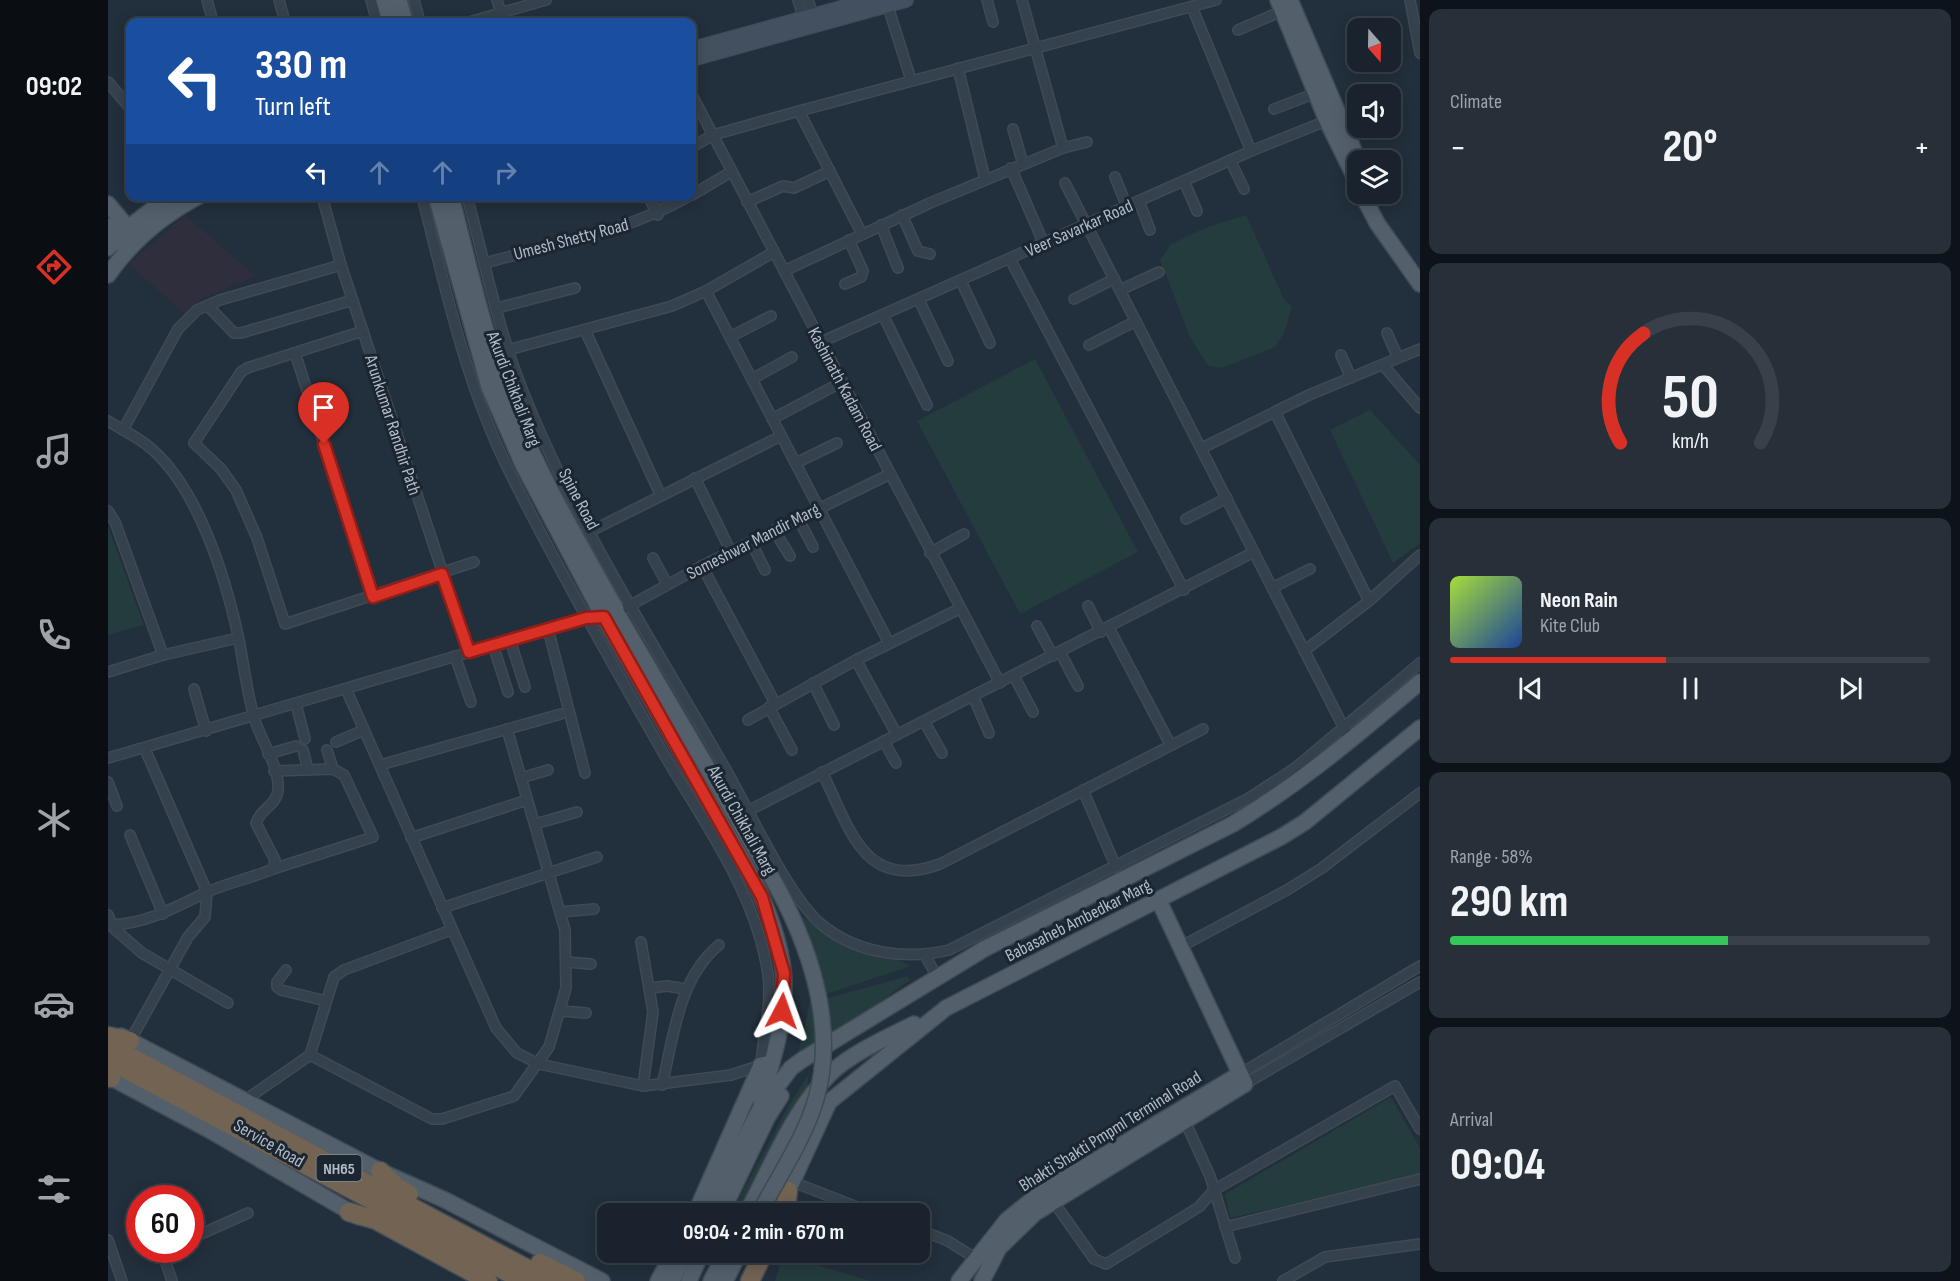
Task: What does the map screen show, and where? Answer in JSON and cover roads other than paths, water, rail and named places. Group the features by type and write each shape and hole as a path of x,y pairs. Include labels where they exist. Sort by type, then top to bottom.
{"highway":[{"path":"108,1036 116,1064"},
{"name":"NH65","path":"108,1045 116,1064 524,1281"},
{"name":"NH65","path":"116,1064 550,1281"},
{"path":"380,1171 398,1188 576,1281"},
{"path":"784,1203 791,1187"},
{"path":"349,1212 376,1220 488,1281"},
{"path":"750,1281 759,1263"}],"main road":[{"path":"384,0 389,18"},
{"path":"399,0 404,18"},
{"path":"1284,4 1316,93 1352,150"},
{"path":"1284,4 1347,155"},
{"path":"108,275 124,241 165,201"},
{"path":"124,241 191,201"},
{"name":"Akurdi Chikhali Marg","path":"437,201 489,387 522,465 614,613 762,897 784,973 783,1002 766,1064 699,1203"},
{"name":"Spine Road","path":"453,201 486,331 503,382 536,458 614,613"},
{"path":"108,204 124,241"},
{"path":"1367,204 1377,223 1420,284"},
{"path":"1379,204 1397,237 1420,270"},
{"path":"108,226 124,241"},
{"name":"Babasaheb Ambedkar Marg","path":"760,1109 791,1068 937,977 984,949 1233,824 1295,784 1347,735 1420,682"},
{"name":"Babasaheb Ambedkar Marg","path":"791,1187 829,1102 946,1008 1250,855 1305,822 1420,728"},
{"path":"722,824 759,856 781,892 807,956 822,1016 824,1051 816,1101 765,1203"},
{"path":"982,1281 999,1248 1018,1226 1182,1114 1242,1079 1159,901"},
{"path":"752,1203 810,1096 831,1072 886,1038 946,1008"},
{"path":"108,1029 116,1064 244,1101 380,1171 445,1200 602,1281"},
{"path":"726,1203 767,1118 784,1090 820,1051"},
{"name":"Service Road","path":"116,1064 211,1131 471,1281"},
{"path":"711,1203 760,1109 766,1064"},
{"name":"Bhakti Shakti Pmpml Terminal Road","path":"959,1281 1007,1220 1038,1196 1182,1114"},
{"path":"658,1281 668,1263"},
{"path":"672,1281 681,1263"},
{"path":"689,1281 697,1263"},
{"path":"711,1281 720,1263"},
{"path":"725,1281 734,1263"},
{"path":"742,1281 751,1263"}],"street":[{"path":"207,0 212,18"},
{"path":"279,0 284,18"},
{"path":"371,0 376,18"},
{"path":"414,0 419,18"},
{"path":"497,0 501,13"},
{"path":"483,18 546,0"},
{"path":"798,0 807,20"},
{"path":"807,20 808,0"},
{"path":"696,59 870,0"},
{"path":"696,47 807,20 906,0"},
{"path":"987,0 993,22"},
{"path":"1022,0 1063,148"},
{"path":"696,145 713,135 799,111 1216,0"},
{"path":"1410,0 1420,53"},
{"path":"887,3 911,80"},
{"path":"1238,30 1284,4"},
{"path":"1192,8 1251,151"},
{"path":"958,68 985,179"},
{"path":"108,82 126,103"},
{"path":"1274,109 1316,93"},
{"name":"Kashinath Kadam Road","path":"696,106 1000,683"},
{"path":"799,111 862,234"},
{"name":"Veer Savarkar Road","path":"821,342 1230,160 1333,119"},
{"path":"1013,129 1023,164"},
{"path":"784,271 902,215 985,179 1063,148 1087,142"},
{"path":"1230,160 1244,189"},
{"path":"1011,168 1044,244"},
{"path":"747,202 783,186 794,188 830,171"},
{"name":"Umesh Shetty Road","path":"696,192 731,172"},
{"path":"1115,177 1127,207"},
{"path":"1184,181 1197,211"},
{"path":"1065,183 1347,735"},
{"name":"Arunkumar Randhir Path","path":"323,201 341,265 469,652"},
{"path":"423,201 458,339 475,392 509,471 586,618 722,824 1184,590 1254,552"},
{"name":"Babasaheb Ambedkar Marg","path":"468,201 508,350 550,452 591,531 614,613 749,810 786,877 821,925 840,937 881,952 925,956 949,950 1250,798 1347,735 1420,663"},
{"path":"651,201 658,215"},
{"name":"Umesh Shetty Road","path":"484,263 658,215 682,201"},
{"path":"1139,201 1150,230"},
{"path":"902,215 918,251 930,254"},
{"path":"881,225 898,268"},
{"path":"845,284 861,277 863,271 849,240"},
{"path":"508,350 672,306 706,291 774,252"},
{"path":"1010,259 1184,590"},
{"path":"123,430 178,329 197,310 341,265"},
{"path":"1120,290 1160,272"},
{"path":"1074,299 1114,279"},
{"path":"961,281 990,343"},
{"path":"497,308 575,288"},
{"path":"706,291 889,643"},
{"path":"208,306 229,329 234,333 241,333 353,300"},
{"path":"919,300 948,361"},
{"path":"883,315 927,405"},
{"path":"730,337 771,316"},
{"path":"1089,345 1136,321"},
{"path":"585,330 660,494"},
{"path":"363,331 255,364 241,372 194,443 231,480 257,538 285,624 474,562"},
{"path":"1387,333 1398,358"},
{"path":"1202,448 1275,412 1420,349"},
{"path":"295,353 373,597"},
{"path":"1341,355 1352,378"},
{"path":"752,379 792,357"},
{"path":"1383,365 1420,408"},
{"path":"772,418 842,382"},
{"path":"1275,412 1369,601"},
{"path":"108,421 160,457 197,511 214,553 238,638 254,717 274,771 278,792 275,802 258,817 256,823 275,860 273,870"},
{"path":"591,531 660,494 781,436"},
{"path":"796,464 837,443"},
{"name":"Someshwar Mandir Marg","path":"614,613 702,566 890,474"},
{"path":"695,478 731,552"},
{"path":"1186,519 1227,498"},
{"path":"108,511 115,522 163,655"},
{"path":"798,518 813,547"},
{"path":"774,530 790,556"},
{"path":"930,553 964,534"},
{"path":"751,542 765,570"},
{"path":"1304,651 1369,601 1420,555"},
{"path":"653,558 667,584"},
{"path":"702,566 772,705 792,750"},
{"path":"1272,588 1310,569"},
{"path":"1088,606 1105,630 1170,744"},
{"path":"748,720 856,660 959,609"},
{"path":"108,758 586,618 614,613"},
{"path":"1037,627 1078,686"},
{"path":"548,629 585,773"},
{"path":"108,672 163,655 238,638"},
{"path":"510,640 525,687"},
{"path":"493,645 508,692"},
{"path":"455,656 471,702"},
{"path":"856,660 897,735"},
{"path":"1014,676 1033,712"},
{"path":"813,683 834,725"},
{"path":"194,688 206,730"},
{"path":"346,689 451,930 505,1042 517,1053 539,1064 643,1086 731,1075 766,1064"},
{"path":"973,696 989,733"},
{"path":"296,704 305,739"},
{"path":"380,765 561,714"},
{"path":"924,721 942,753"},
{"path":"310,1055 432,1119 442,1119 514,1096 539,1064 549,1047 561,1011 566,988 567,962 560,912 550,873 507,729"},
{"path":"822,772 861,850 880,866 908,873 940,864 1203,729"},
{"path":"336,742 364,730"},
{"path":"884,741 896,763"},
{"path":"268,754 299,748 308,770"},
{"path":"116,1064 188,937 205,917 207,892 145,749"},
{"path":"110,925 129,924 163,914 207,892 373,837 350,781 333,769 327,750"},
{"path":"274,771 333,769"},
{"path":"521,778 548,770"},
{"path":"108,782 117,806"},
{"path":"1083,790 1116,867"},
{"path":"1180,946 1287,890 1322,868 1420,793"},
{"path":"411,838 527,800"},
{"path":"535,824 577,812"},
{"path":"130,835 163,914"},
{"path":"442,908 597,857"},
{"path":"560,912 594,909"},
{"path":"108,915 110,925 129,943 169,971 228,1003"},
{"path":"244,1101 310,1055 334,977 344,970 451,930"},
{"path":"641,942 651,988 653,1012 643,1086"},
{"path":"662,1085 686,989 697,967 719,945"},
{"path":"925,956 937,977"},
{"path":"567,962 591,964"},
{"path":"1242,1079 1420,966"},
{"path":"286,970 277,981 277,987 326,1001"},
{"path":"1242,1079 1420,982"},
{"path":"651,988 667,986 686,989"},
{"path":"561,1011 586,1013"},
{"path":"1053,1201 1094,1258 1106,1263 1199,1208 1214,1190 1395,1086 1420,1129"},
{"path":"1182,1114 1214,1190 1235,1258"},
{"path":"1225,1227 1420,1179"},
{"path":"791,1187 840,1203"},
{"path":"204,1233 248,1213"},
{"path":"930,1234 948,1241 975,1258"},
{"path":"109,1243 122,1281"},
{"path":"1283,1281 1325,1257 1420,1244"},
{"path":"165,1263 172,1281"}]}
